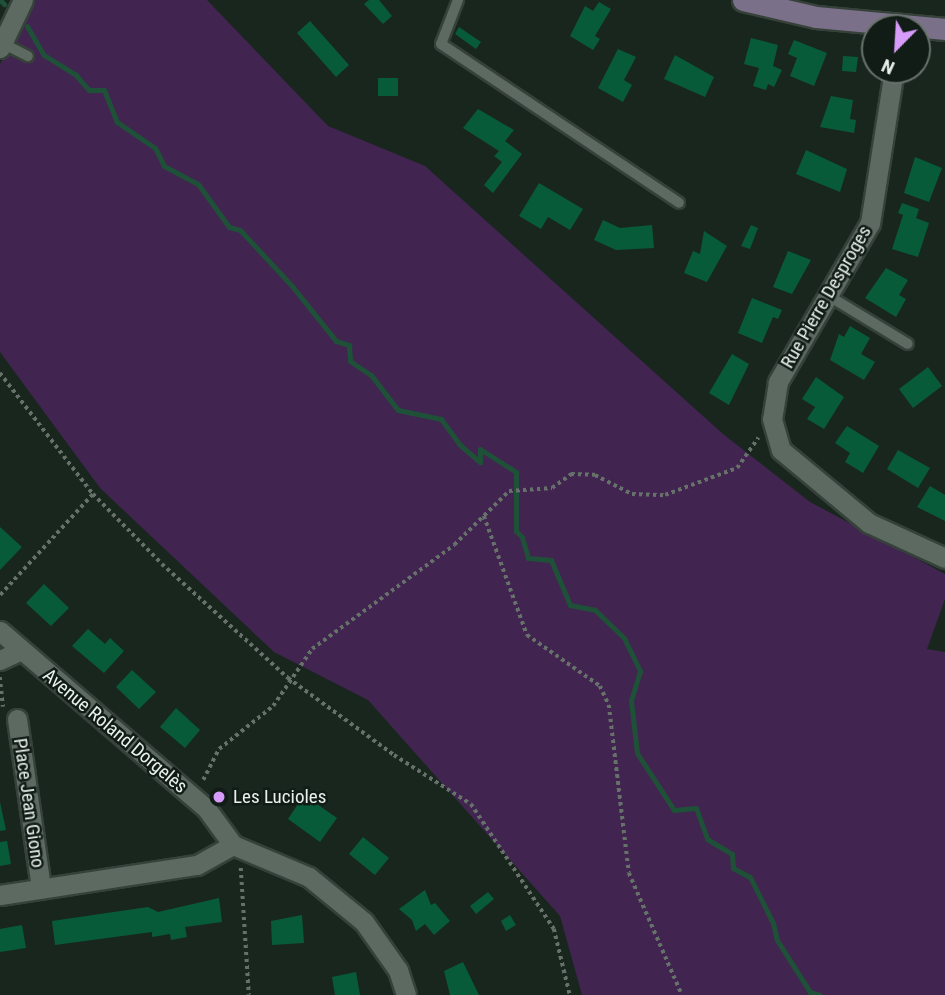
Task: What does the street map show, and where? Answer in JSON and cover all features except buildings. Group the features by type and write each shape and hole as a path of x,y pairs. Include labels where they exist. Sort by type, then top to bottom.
{"main road":[{"path":"743,0 816,18 861,23"}],"street":[{"path":"1,45 23,0"},
{"name":"Rue Pierre Desproges","path":"892,84 870,223 778,382 772,419 780,450 869,523 945,558"},
{"name":"Avenue Roland Dorgelès","path":"0,631 19,651 194,797 233,845 309,877 363,922 398,970 406,995"},
{"path":"0,660 19,651"},
{"name":"Place Jean Giono","path":"17,719 41,888"},
{"path":"0,894 197,865 233,845"}],"lane":[{"path":"458,0 441,44 678,203"},
{"path":"1,45 28,55"},
{"path":"829,296 908,344"}],"path":[{"path":"0,373 93,494 162,565 288,678 394,755 471,804 554,929 570,995"},
{"path":"194,797 219,749 274,706 288,678 312,649 454,545 509,491 552,488 571,474 595,475 632,494 665,495 737,468 772,419"},
{"path":"0,595 93,494"},
{"path":"484,516 527,635 600,686 609,705 629,873 682,995"},
{"path":"0,674 4,715 17,719"},
{"path":"233,845 245,879 249,995"}],"shaded area":[{"path":"31,0 207,0 328,126 425,166 723,434 810,502 945,574 945,599 927,649 945,652 945,995 582,995 560,916 368,700 274,652 100,488 0,352 0,64"}],"waterway":[{"path":"0,0 4,4"},
{"path":"27,26 44,55 75,74 89,90 104,90 117,122 155,148 164,166 198,184 229,227 240,230 292,286 336,341 349,345 350,361 371,375 398,410 441,419 459,444 480,462 480,449 516,472 516,531 522,537 528,558 551,560 570,605 595,610 624,638 640,671 631,701 637,753 674,810 696,808 707,839 732,854 733,868 750,877 773,923 777,940 810,992 820,995"}],"place":[{"name":"Les Lucioles","path":"219,797"}]}
